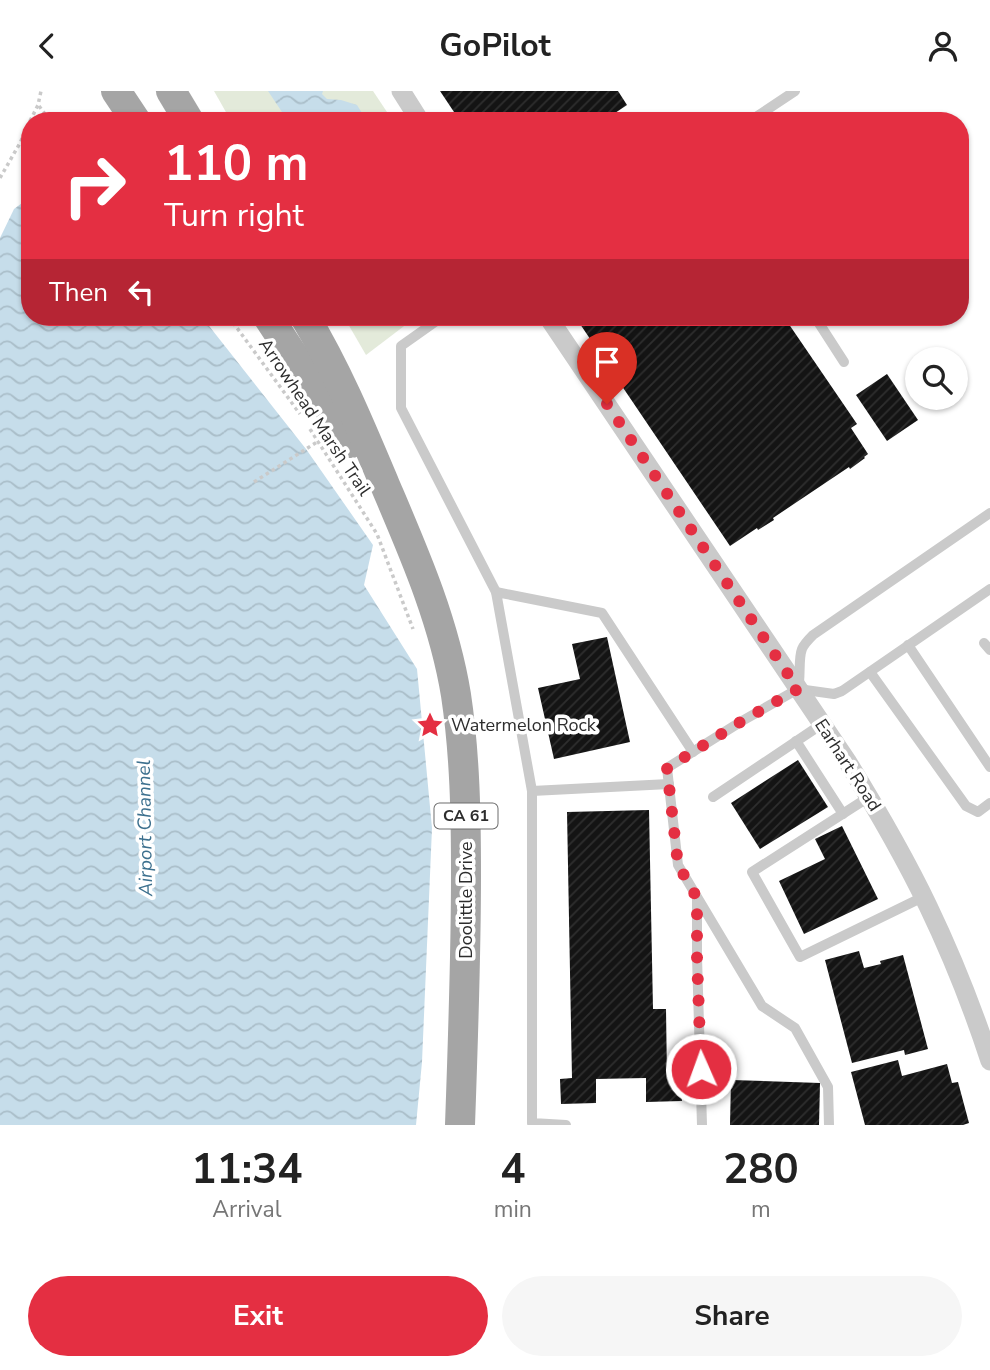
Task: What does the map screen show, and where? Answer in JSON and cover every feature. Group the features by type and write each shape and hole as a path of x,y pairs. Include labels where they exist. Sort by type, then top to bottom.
{"main road":[{"path":"116,91 130,112"},
{"path":"171,91 184,112"},
{"name":"Doolittle Drive","path":"273,326 388,525 426,582 443,634 456,694 463,751 466,823 466,943 460,1125"},
{"name":"Doolittle Drive","path":"310,326 356,418 388,525"}],"street":[{"path":"401,91 414,112"},
{"name":"Earhart Road","path":"554,326 869,797 923,897 963,987 990,1061"}],"lane":[{"path":"764,112 795,91"},
{"path":"429,326 401,346 401,408 496,592 532,791 532,1123 566,1125"},
{"path":"821,326 844,362"},
{"path":"798,689 802,648 813,635 990,513"},
{"path":"829,1125 828,1087 795,1028 762,1006 678,865 667,768 798,689 834,694 842,691 990,589"},
{"path":"496,592 602,613 693,752"},
{"path":"908,645 990,767"},
{"path":"870,672 966,806 978,812 990,803"},
{"path":"713,797 822,724"},
{"path":"796,741 843,814"},
{"path":"532,791 670,784"},
{"path":"869,797 752,872 800,957 923,897"},
{"path":"697,898 702,1125"}],"path":[{"path":"34,112 41,91"},
{"path":"38,105 43,112"},
{"path":"0,178 20,143"},
{"name":"Arrowhead Marsh Trail","path":"236,326 318,442 388,525 414,632"},
{"path":"254,482 318,442"}],"green space":[{"path":"214,91 373,91 387,112 226,112"},
{"path":"349,326 404,326 366,355"}],"water":[{"path":"268,91 323,91 322,94 327,99 357,105 361,112 282,112"},
{"name":"Airport Channel","path":"21,204 21,326 209,326 306,449 373,545 364,585 417,669 432,828 422,1062 416,1125 0,1125 0,238 14,209"}],"building":[{"path":"440,91 618,91 627,105 616,112 454,112"},
{"path":"581,326 790,326 857,424 851,428 868,454 865,458 773,518 774,520 730,546"},
{"path":"887,374 905,401 905,410 911,410 918,420 887,441 856,395"},
{"path":"607,637 630,742 554,759 538,688 580,679 572,644"},
{"path":"798,760 828,807 760,849 731,803"},
{"path":"649,810 653,1009 666,1009 667,1077 681,1077 682,1101 646,1102 646,1078 596,1079 596,1103 561,1104 560,1079 572,1078 567,812"},
{"path":"842,826 878,899 804,934 779,881 825,859 815,839"},
{"path":"859,951 864,968 903,955 928,1049 905,1055 904,1050 852,1063 825,960"},
{"path":"898,1060 902,1076 947,1064 952,1083 958,1082 969,1123 865,1125 851,1072"},
{"path":"731,1080 820,1083 819,1125 730,1125"}],"place":[{"name":"Watermelon Rock","path":"430,725"}],"route":[{"path":"607,404 798,689 667,768 678,865 697,898 701,1069"}]}
